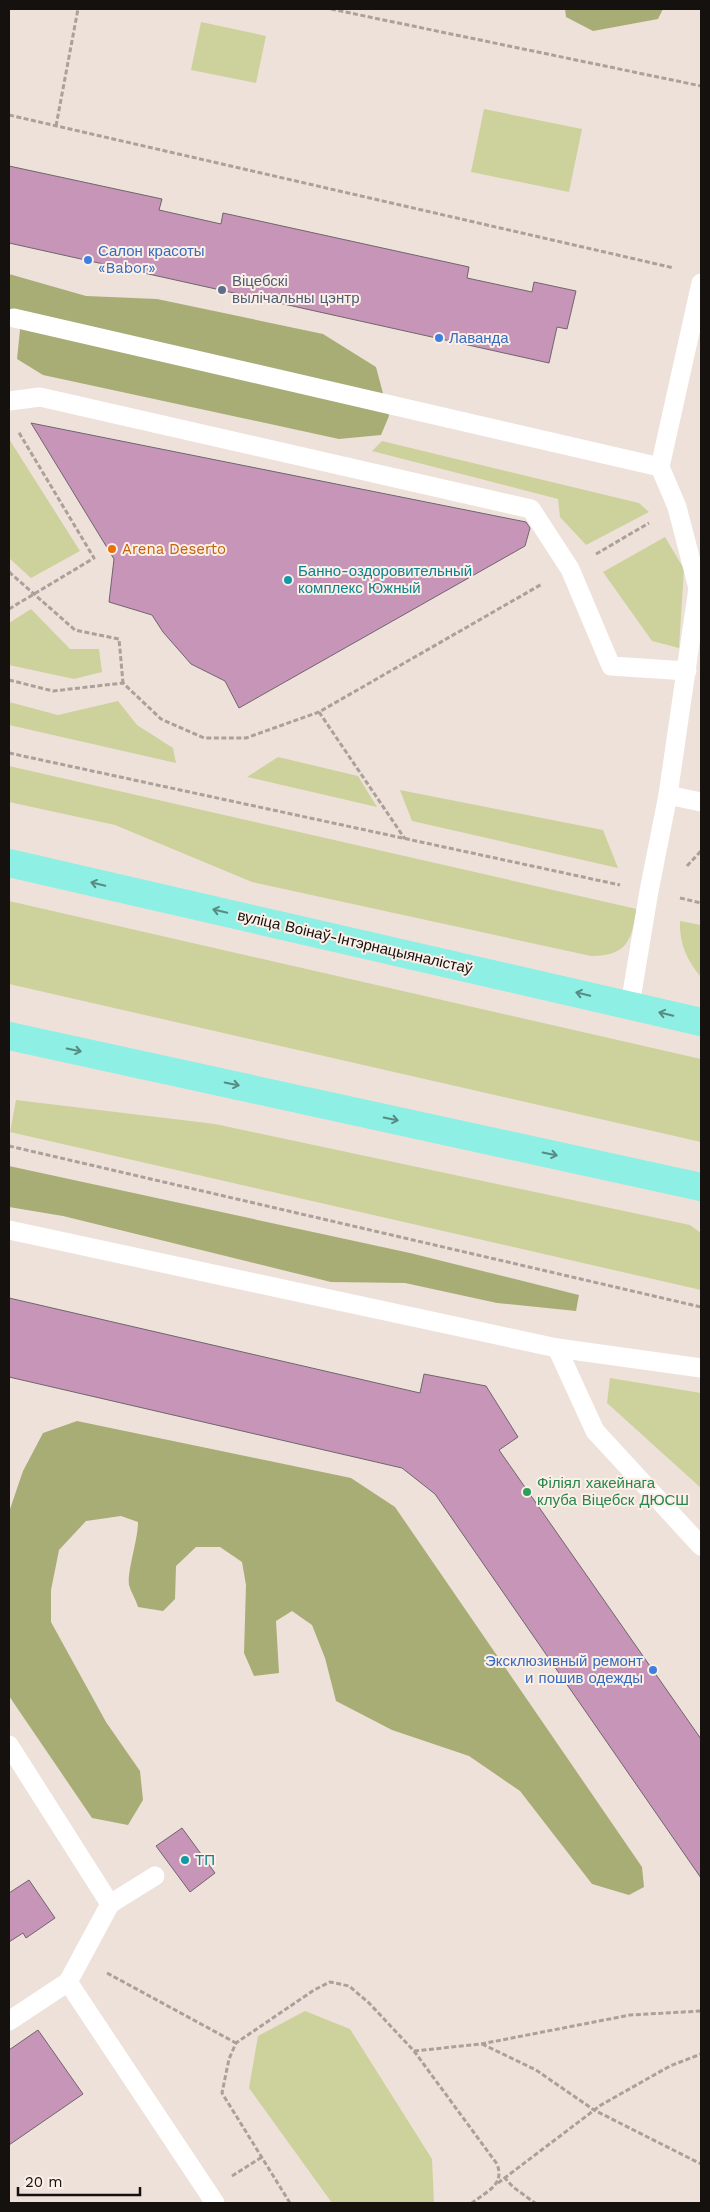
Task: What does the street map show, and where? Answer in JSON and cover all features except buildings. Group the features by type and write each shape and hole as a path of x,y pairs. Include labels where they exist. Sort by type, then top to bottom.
{"main road":[{"name":"вуліца Воінаў-Інтэрнацыяналістаў","path":"9,864 701,1022"},
{"path":"9,1036 701,1187"}],"lane":[{"path":"630,1005 649,891 668,795 698,588 678,507 660,467 701,284"},
{"path":"14,318 660,467"},
{"path":"9,401 40,397 531,509 570,568 611,666 687,671"},
{"path":"668,795 701,802"},
{"path":"9,1230 557,1348 701,1368"},
{"path":"557,1348 595,1431 701,1546"},
{"path":"9,1745 110,1904"},
{"path":"9,2021 70,1986 110,1904 155,1876"},
{"path":"70,1986 215,2203"}],"path":[{"path":"56,126 78,9"},
{"path":"331,9 701,86"},
{"path":"9,115 682,270"},
{"path":"9,608 94,558 14,424"},
{"path":"9,572 75,630 119,638 123,683 161,719 204,738 246,738 319,712 678,507"},
{"path":"9,680 53,692 123,683"},
{"path":"319,712 405,839"},
{"path":"9,753 701,903"},
{"path":"9,1146 701,1307"},
{"path":"70,1986 105,1972 236,2043"},
{"path":"290,2203 222,2093 229,2059 236,2043 330,1982 349,1986 369,2002 414,2051 497,2164 504,2178 535,2203"},
{"path":"414,2051 481,2044 630,2016 701,2011"},
{"path":"481,2044 536,2070 594,2110 701,2164"},
{"path":"472,2203 594,2110 670,2066 701,2054"},
{"path":"498,2183 500,2172"}],"green space":[{"path":"565,9 663,9 658,19 593,31 566,17"},
{"path":"201,22 266,36 256,83 191,70"},
{"path":"484,109 582,129 569,192 471,172"},
{"path":"9,274 86,296 157,299 323,334 376,367 389,416 381,435 339,439 43,375 17,359 20,330 9,308"},
{"path":"9,439 80,551 31,578 9,558"},
{"path":"382,441 639,503 649,512 586,545 560,517 558,499 372,451"},
{"path":"665,537 684,569 679,648 652,641 603,572"},
{"path":"31,609 70,649 99,649 102,672 74,679 9,665 9,623"},
{"path":"118,701 137,725 173,748 176,763 9,725 9,702 58,715"},
{"path":"278,757 358,776 377,807 247,777"},
{"path":"9,766 637,909 630,937 626,944 613,953 591,956 252,882 115,825 9,802"},
{"path":"400,790 603,830 618,868 412,821"},
{"path":"9,901 701,1059 701,1142 9,984"},
{"path":"680,921 701,925 701,977 685,951 681,937"},
{"path":"16,1100 215,1124 690,1225 701,1233 701,1290 10,1132"},
{"path":"9,1166 410,1253 579,1295 576,1311 497,1303 405,1283 331,1282 63,1216 9,1207"},
{"path":"610,1378 701,1393 701,1488 607,1403"},
{"path":"77,1421 351,1478 395,1507 642,1867 644,1887 629,1895 592,1884 520,1791 469,1756 392,1730 336,1701 325,1658 312,1625 292,1611 276,1621 279,1673 254,1676 244,1653 246,1585 242,1562 220,1547 196,1547 176,1566 175,1599 163,1611 138,1607 129,1585 129,1579 138,1522 121,1516 86,1521 59,1550 51,1590 51,1622 106,1722 140,1771 143,1800 128,1825 92,1818 9,1696 9,1512 23,1471 43,1433"},
{"path":"305,2011 350,2029 432,2159 434,2203 332,2203 249,2088 258,2036"}],"place":[{"name":"Салон красоты «Babor»","path":"88,260"},
{"name":"Віцебскі вылічальны цэнтр","path":"222,290"},
{"name":"Лаванда","path":"439,338"},
{"name":"Arena Deserto","path":"112,549"},
{"name":"Банно-оздоровительный комплекс Южный","path":"288,580"},
{"name":"Філіял хакейнага клуба Віцебск ДЮСШ","path":"527,1492"},
{"name":"Эксклюзивный ремонт и пошив одежды","path":"653,1670"},
{"name":"ТП","path":"185,1860"}]}
